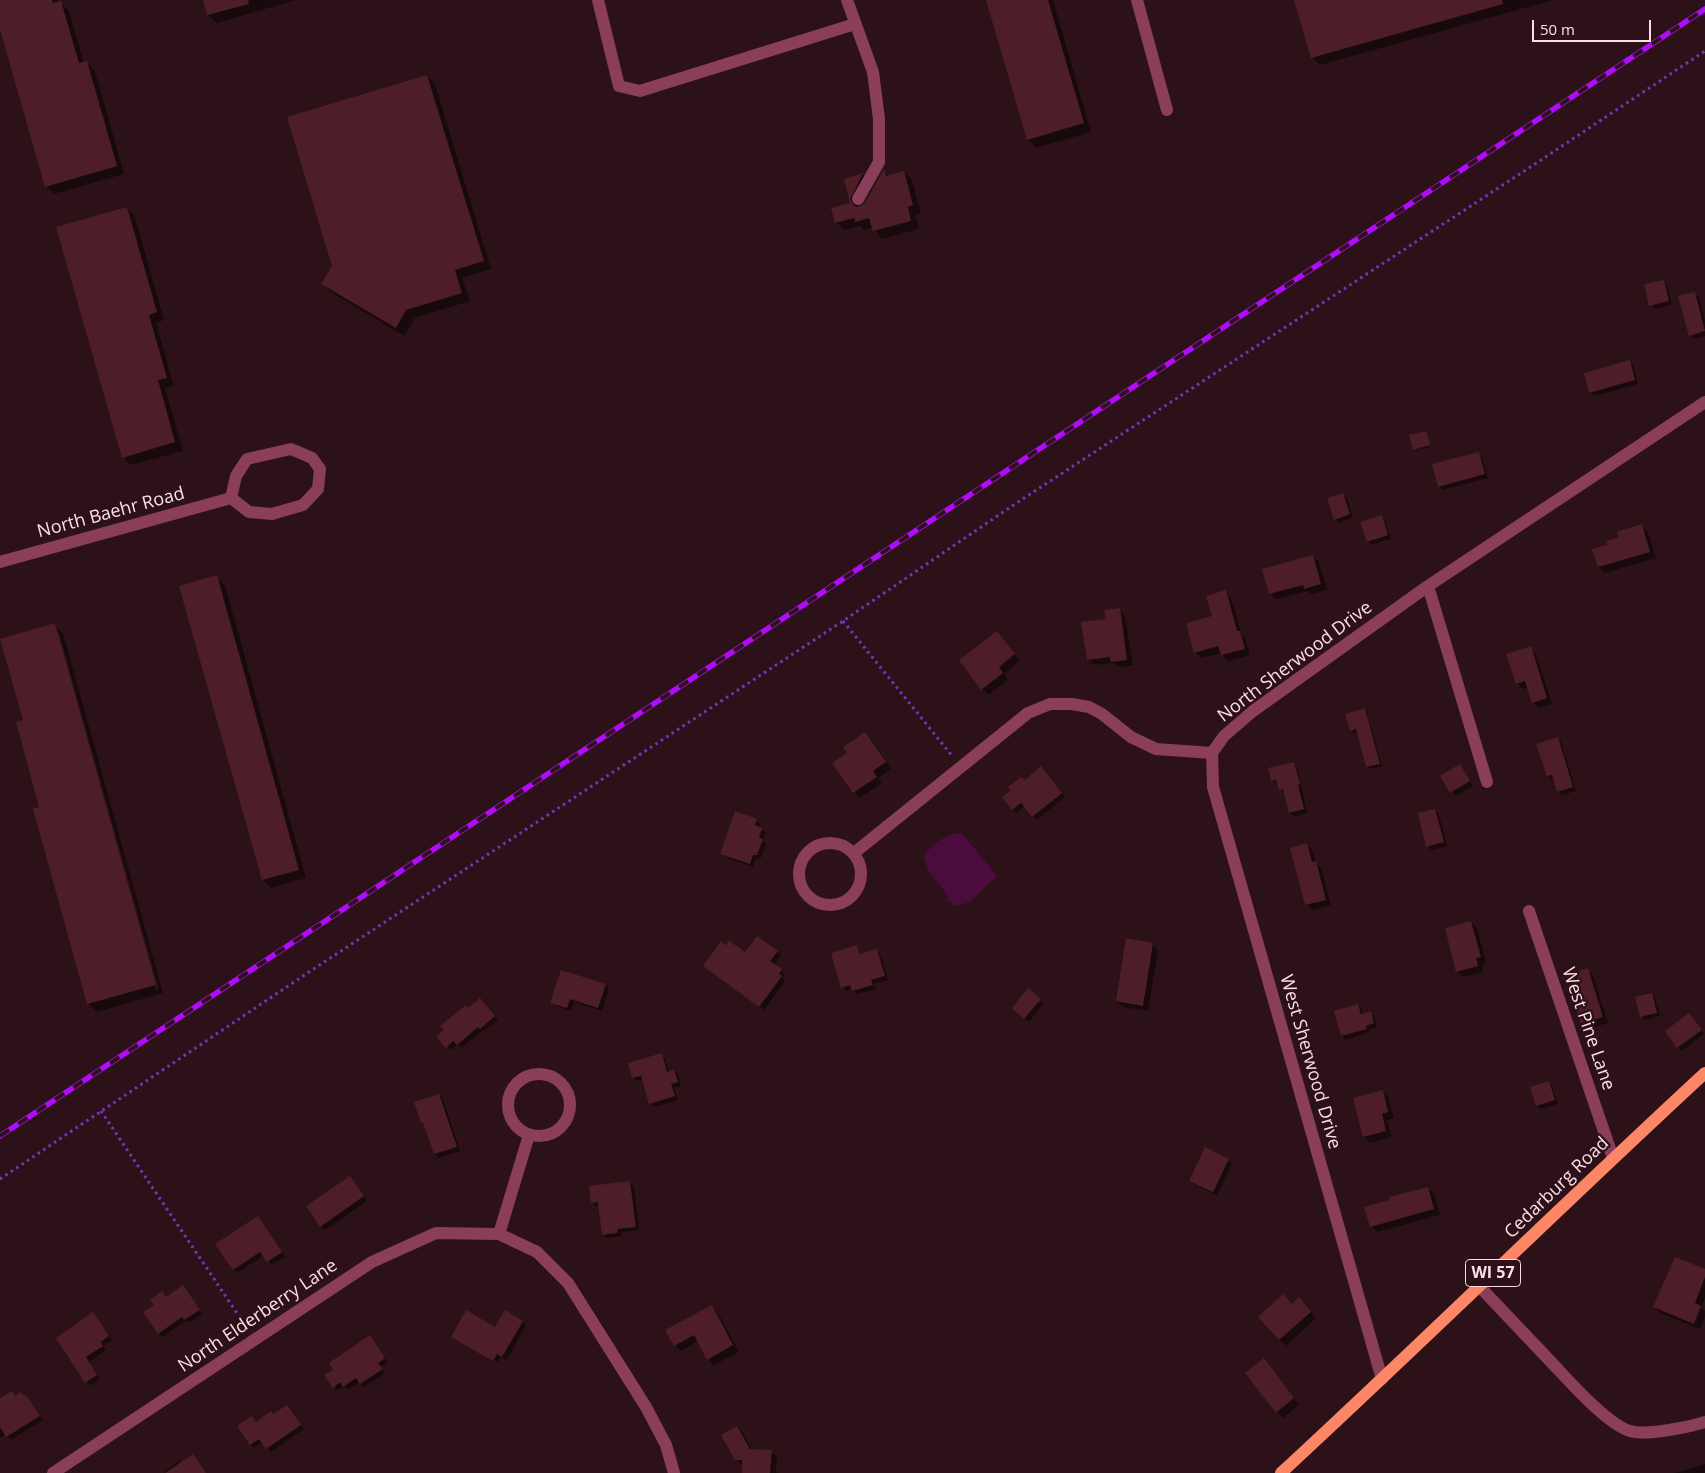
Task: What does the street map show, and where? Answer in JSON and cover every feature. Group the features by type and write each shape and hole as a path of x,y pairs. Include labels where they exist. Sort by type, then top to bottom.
{"main road":[{"name":"Cedarburg Road","path":"1281,1473 1382,1380 1613,1158 1705,1073"}],"street":[{"path":"598,0 619,86 640,91 855,24"},
{"path":"848,0 873,72 879,119 879,162 858,200"},
{"path":"1138,0 1167,110"},
{"name":"North Sherwood Drive","path":"1212,753 1224,736 1253,711 1428,586 1705,402"},
{"path":"291,448 312,458 320,469 318,489 303,505 272,514 249,512 231,498 236,476 247,459 291,448"},
{"name":"North Baehr Road","path":"0,562 231,498"},
{"path":"1428,586 1487,782"},
{"path":"854,853 960,766 1028,714 1050,704 1072,704 1089,707 1102,714 1131,737 1156,749 1212,753"},
{"name":"West Sherwood Drive","path":"1212,753 1213,787 1382,1380"},
{"path":"824,843 835,843 845,846 854,853 862,871 861,881 851,898 843,903 833,905 814,901 806,894 801,885 800,863 814,847 824,843"},
{"name":"West Pine Lane","path":"1529,911 1613,1158"},
{"path":"540,1073 549,1075 559,1080 566,1088 570,1099 570,1110 567,1120 551,1134 529,1135 520,1131 508,1115 509,1095 513,1086 529,1074 540,1073"},
{"path":"529,1135 498,1234 536,1252 568,1283 646,1407 666,1445 674,1473"},
{"name":"North Elderberry Lane","path":"53,1473 372,1262 436,1233 498,1234"},
{"path":"1479,1286 1581,1393 1616,1425 1640,1433 1690,1427 1705,1422"}],"path":[{"path":"0,1179 843,621 1024,498 1530,168 1705,51"},
{"path":"843,621 960,766"},
{"path":"101,1111 254,1339"}],"shaded area":[{"path":"960,833 997,876 970,902 955,906 947,900 948,896 928,870 924,857 930,848 939,841 949,835"}],"building":[{"path":"0,0 52,0 53,3 61,1 79,63 87,61 117,166 45,187 0,29"},
{"path":"203,0 248,0 249,4 207,15"},
{"path":"986,0 1048,0 1084,123 1027,140"},
{"path":"1294,0 1502,0 1503,4 1311,58"},
{"path":"427,75 484,261 455,270 462,293 406,310 396,328 321,284 332,266 287,117"},
{"path":"884,169 886,176 904,171 913,205 908,207 911,221 873,231 869,218 855,222 854,218 835,223 831,208 850,203 844,179 863,173 850,199 854,206 859,207 865,203"},
{"path":"127,207 157,312 149,315 167,378 158,380 175,442 122,458 56,227"},
{"path":"1664,280 1669,301 1649,306 1644,284"},
{"path":"1695,292 1705,331 1689,336 1678,296"},
{"path":"1630,360 1635,380 1589,393 1584,373"},
{"path":"1426,431 1430,445 1413,450 1409,435"},
{"path":"1479,452 1485,474 1438,487 1432,464"},
{"path":"1343,493 1350,514 1334,520 1327,498"},
{"path":"1382,515 1388,535 1367,542 1360,522"},
{"path":"1642,524 1650,552 1598,567 1592,549 1607,545 1606,541 1619,537 1617,532"},
{"path":"1313,555 1321,584 1304,589 1303,585 1269,594 1262,569"},
{"path":"217,575 299,870 262,880 179,586"},
{"path":"1226,590 1237,631 1240,631 1245,649 1221,655 1218,646 1194,653 1186,623 1212,616 1206,596"},
{"path":"1120,608 1127,660 1111,662 1110,657 1087,660 1081,622 1106,619 1104,610"},
{"path":"55,623 156,985 87,1004 33,809 39,807 16,722 23,720 0,639"},
{"path":"997,631 1015,654 999,667 1003,673 981,690 959,660"},
{"path":"1531,646 1547,698 1532,703 1525,681 1516,684 1506,654"},
{"path":"1365,708 1380,764 1366,767 1356,729 1350,731 1345,714"},
{"path":"865,732 886,762 873,771 877,777 853,793 832,763 847,753 843,747"},
{"path":"1558,737 1573,787 1557,792 1552,775 1547,776 1536,744"},
{"path":"1294,762 1304,809 1289,813 1283,789 1279,790 1276,780 1271,781 1268,768"},
{"path":"1460,764 1470,781 1450,793 1440,776"},
{"path":"1041,766 1062,793 1032,817 1021,803 1012,810 1002,797 1011,790 1008,787 1021,777 1025,780"},
{"path":"1435,809 1444,842 1426,847 1418,813"},
{"path":"735,811 757,819 755,825 762,828 759,838 763,839 757,855 753,855 750,864 720,854"},
{"path":"1307,843 1312,862 1316,861 1326,900 1305,905 1290,848"},
{"path":"1471,921 1481,957 1476,958 1478,966 1456,972 1445,928"},
{"path":"757,936 778,951 770,961 782,969 779,974 782,976 759,1007 703,966 721,941 726,946 728,940 745,952"},
{"path":"1126,938 1153,943 1143,1006 1116,1001"},
{"path":"857,945 860,954 877,949 885,976 871,980 873,985 852,991 850,985 841,988 831,953"},
{"path":"1588,968 1603,1017 1581,1024 1565,975"},
{"path":"561,970 606,984 598,1008 570,999 567,1008 550,1003"},
{"path":"1028,988 1041,999 1024,1019 1012,1008"},
{"path":"1652,993 1657,1013 1640,1017 1635,997"},
{"path":"480,998 495,1016 480,1029 478,1027 457,1045 453,1041 446,1048 436,1037 444,1030 440,1026 466,1005 468,1008"},
{"path":"1358,1004 1361,1014 1371,1011 1374,1023 1366,1026 1367,1029 1341,1036 1334,1011"},
{"path":"1689,1013 1702,1030 1677,1048 1665,1031"},
{"path":"662,1053 667,1072 674,1070 678,1082 671,1084 675,1096 649,1104 641,1076 632,1078 628,1063"},
{"path":"1549,1081 1555,1100 1536,1106 1530,1087"},
{"path":"1383,1090 1388,1112 1382,1114 1386,1131 1363,1137 1353,1098"},
{"path":"439,1094 457,1147 434,1154 414,1102"},
{"path":"1205,1147 1229,1159 1213,1192 1189,1181"},
{"path":"350,1176 364,1196 320,1227 306,1206"},
{"path":"630,1181 636,1227 618,1229 617,1233 602,1235 598,1202 591,1203 589,1186"},
{"path":"1428,1187 1434,1209 1370,1227 1364,1207 1390,1200 1389,1197"},
{"path":"258,1216 282,1252 267,1262 260,1252 233,1270 215,1244"},
{"path":"1675,1257 1705,1269 1705,1277 1695,1303 1701,1306 1694,1324 1653,1307"},
{"path":"183,1285 200,1310 184,1320 182,1317 158,1334 143,1312 154,1305 150,1300 162,1291 166,1297"},
{"path":"1283,1294 1292,1304 1299,1297 1311,1312 1279,1340 1258,1317"},
{"path":"712,1305 733,1345 707,1360 694,1335 674,1346 665,1330"},
{"path":"466,1310 495,1327 505,1310 523,1321 502,1357 497,1354 493,1361 451,1337"},
{"path":"93,1312 109,1336 101,1342 103,1346 86,1357 97,1375 85,1383 56,1338"},
{"path":"370,1335 385,1358 378,1363 383,1369 360,1384 356,1378 343,1387 340,1382 333,1388 324,1375 333,1370 329,1363"},
{"path":"1264,1358 1294,1398 1276,1413 1245,1373"},
{"path":"12,1391 15,1396 21,1392 24,1396 26,1395 40,1416 6,1437 0,1427 0,1398"},
{"path":"287,1405 301,1425 266,1449 259,1439 250,1445 237,1426 252,1416 256,1422 271,1411 273,1414"},
{"path":"737,1426 750,1449 772,1450 770,1473 742,1473 742,1460 735,1460 721,1435"},
{"path":"193,1454 206,1473 165,1473"}],"railway":[{"path":"0,1136 1705,9"}]}
